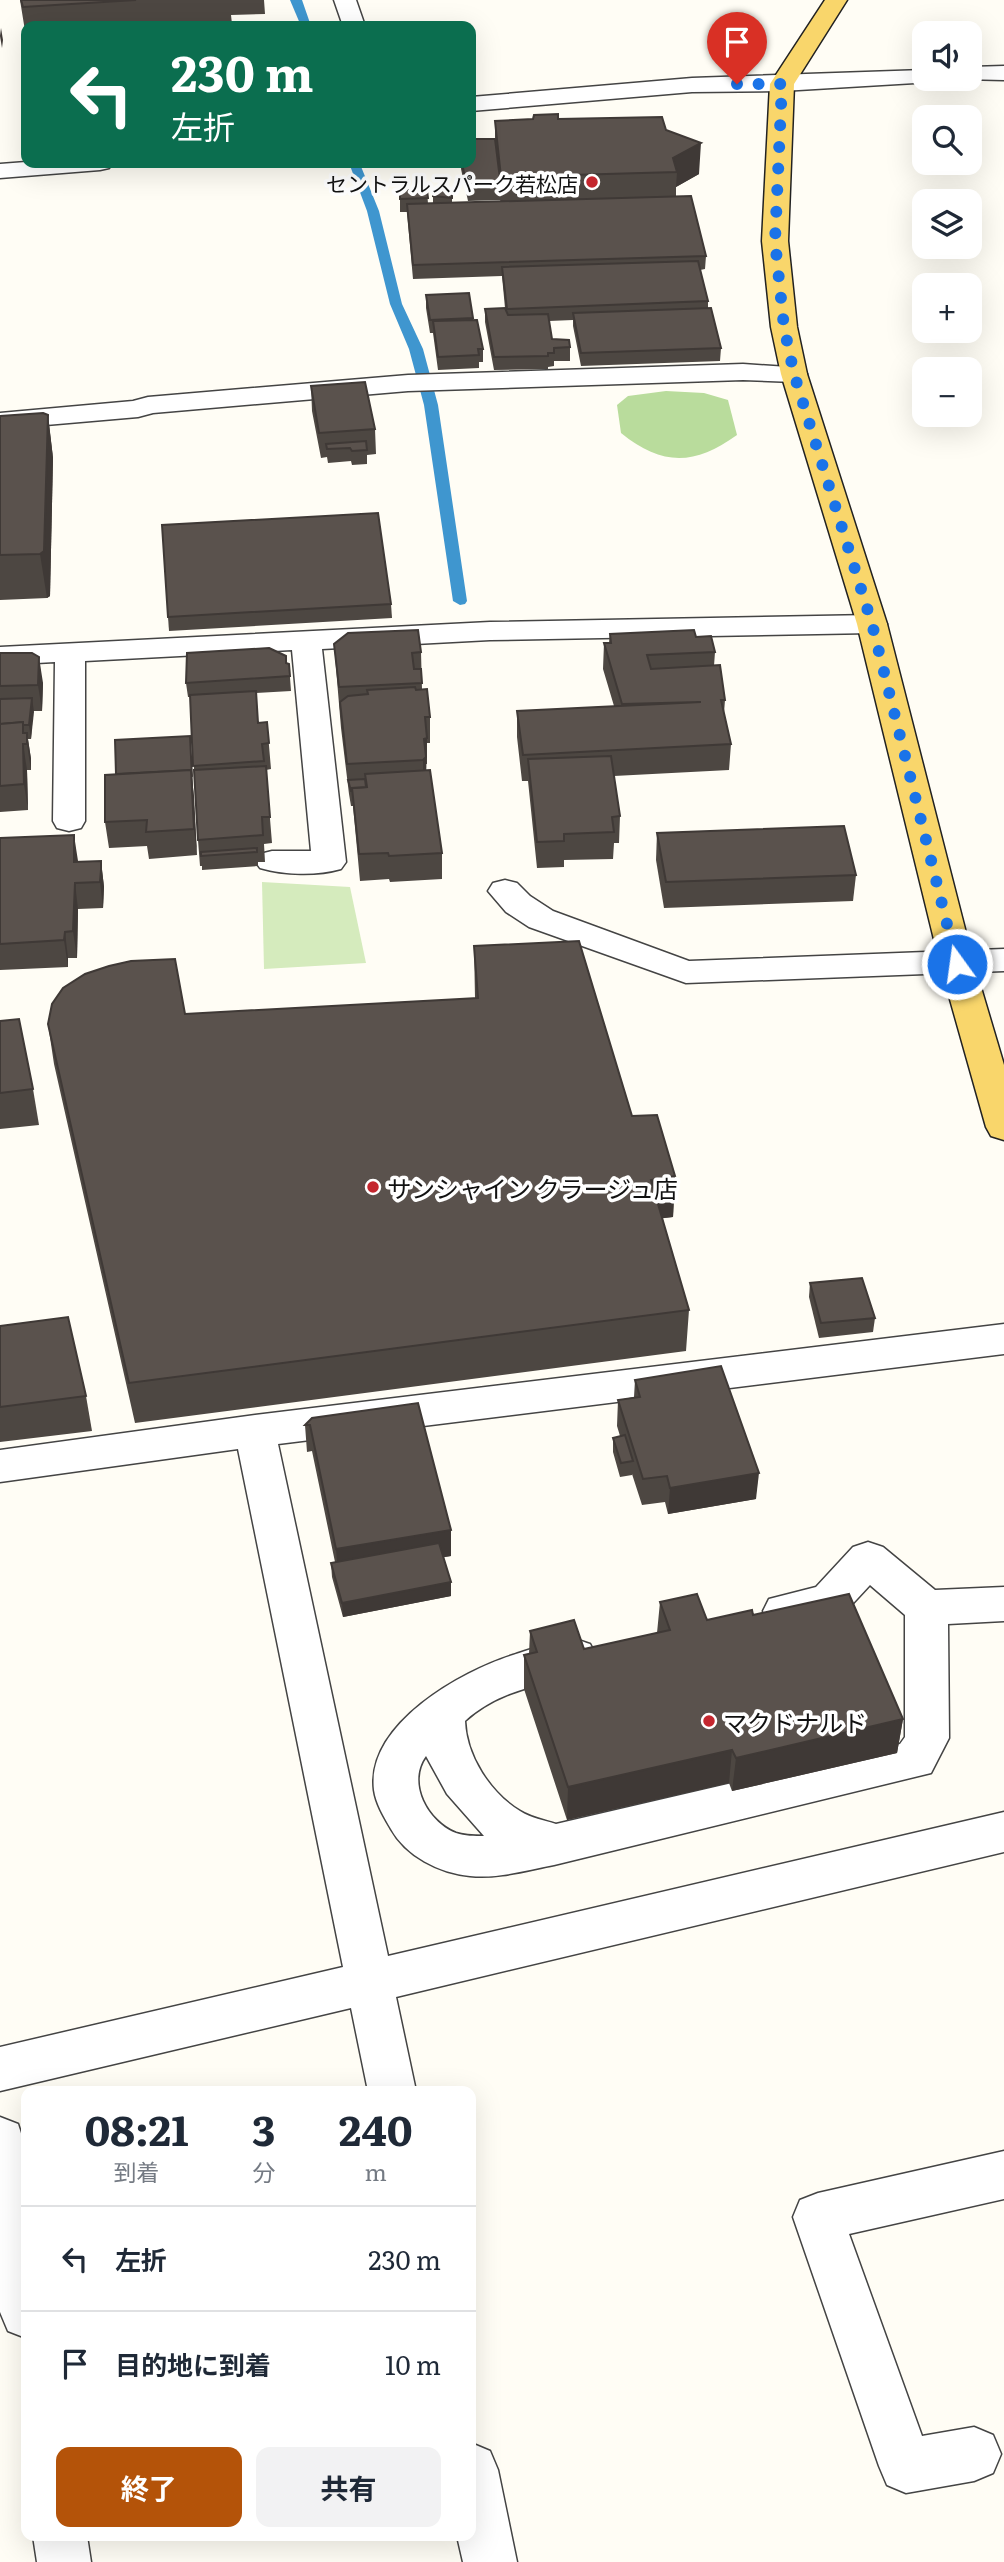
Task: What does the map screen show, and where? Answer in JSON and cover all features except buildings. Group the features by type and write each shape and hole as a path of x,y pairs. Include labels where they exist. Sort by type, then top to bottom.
{"main road":[{"path":"836,0 782,84 775,241 784,327 794,374 872,624 957,964 1004,1127"}],"street":[{"path":"345,0 352,21"},
{"path":"982,74 1004,73"},
{"path":"476,104 692,85 912,78"},
{"path":"702,106 782,84"},
{"path":"0,149 21,147"},
{"path":"0,171 38,168"},
{"path":"0,421 138,409 148,405 408,383 743,372 794,374"},
{"path":"0,656 490,631 872,624"},
{"path":"272,861 329,862 306,639"},
{"path":"69,821 70,654"},
{"path":"505,891 518,904 541,919 686,972 893,963 957,964 1004,960"},
{"path":"0,1466 255,1431 1004,1339"},
{"path":"255,1431 391,2086"},
{"path":"750,1619 829,1601 868,1559 926,1608 1004,1604"},
{"path":"617,1648 511,1671 490,1680 453,1703 415,1739 402,1757 396,1781 400,1808 422,1836 466,1856 493,1856 556,1844 915,1760 927,1738 926,1608"},
{"path":"443,1714 443,1737 450,1759 486,1808 497,1820 556,1844"},
{"path":"0,2068 1004,1832"},
{"path":"0,2140 21,2280"},
{"path":"974,2454 906,2466 818,2217 1004,2175"},
{"path":"476,2494 490,2562"},
{"path":"61,2541 64,2562"}],"green space":[{"path":"666,391 704,393 728,400 737,435 706,452 678,458 650,452 621,433 617,405 628,396"},
{"path":"262,882 350,887 366,963 264,969"}],"waterway":[{"path":"296,0 304,21"},
{"path":"356,168 373,211 396,304 416,349 431,405 460,601"}],"place":[{"name":"セントラルスパーク若松店","path":"592,182"},
{"name":"サンシャイン クラージュ店","path":"373,1187"},
{"name":"マクドナルド","path":"709,1721"}],"route":[{"path":"737,84 782,84 775,241 784,327 794,374 872,624 957,964"}]}
